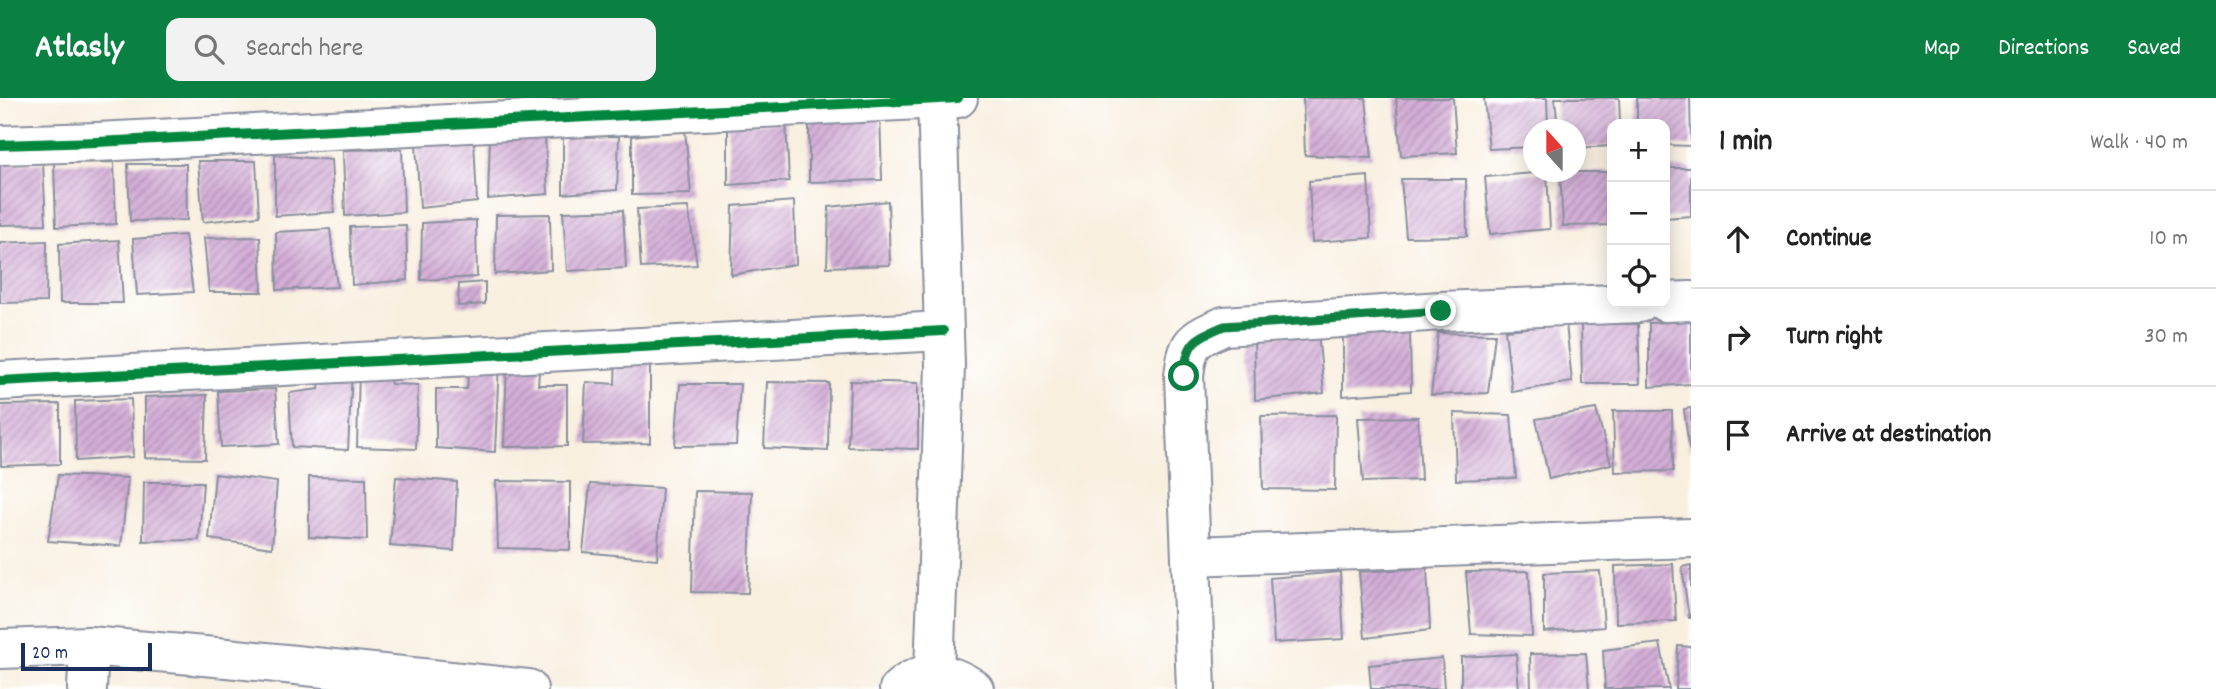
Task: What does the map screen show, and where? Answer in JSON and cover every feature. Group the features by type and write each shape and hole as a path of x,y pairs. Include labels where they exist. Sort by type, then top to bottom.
{"street":[{"path":"0,145 944,99 945,366 934,673"},
{"path":"1670,302 1691,301"},
{"path":"1196,689 1184,376 1187,352 1198,338 1224,326 1441,311 1607,304"},
{"path":"0,381 943,331"},
{"path":"1191,556 1691,538"},
{"path":"0,649 89,646 528,689"},
{"path":"87,689 89,646"},
{"path":"899,689 911,680 934,673 957,677 974,689"}],"building":[{"path":"1303,98 1366,98 1372,158 1305,155"},
{"path":"1396,98 1453,98 1457,153 1401,156"},
{"path":"1484,98 1547,98 1548,119 1523,119 1523,147 1489,149"},
{"path":"1555,98 1619,98 1620,119 1607,119 1607,146 1586,147 1586,119 1557,119"},
{"path":"1637,98 1690,98 1691,146 1670,145 1670,119 1637,119"},
{"path":"880,113 882,180 809,182 809,117"},
{"path":"786,122 789,181 728,185 728,124"},
{"path":"685,130 691,194 632,195 632,136"},
{"path":"490,136 545,138 548,194 488,199"},
{"path":"619,136 617,190 563,194 563,137"},
{"path":"474,140 477,202 420,208 416,144"},
{"path":"402,149 404,212 345,216 343,150"},
{"path":"275,155 331,160 334,212 275,216"},
{"path":"198,161 256,161 259,216 203,222"},
{"path":"114,162 116,224 56,227 54,163"},
{"path":"43,163 46,224 0,225 0,164"},
{"path":"128,164 186,164 187,220 130,221"},
{"path":"1670,168 1691,168 1691,216 1670,218"},
{"path":"1586,172 1607,172 1607,225 1563,226 1561,182 1586,182"},
{"path":"1523,174 1523,182 1548,182 1550,229 1490,234 1485,177"},
{"path":"1368,176 1371,238 1312,242 1309,181"},
{"path":"1401,179 1466,179 1467,236 1406,237"},
{"path":"794,201 796,264 731,275 733,206"},
{"path":"888,201 890,265 827,267 829,207"},
{"path":"688,207 697,265 641,268 637,209"},
{"path":"623,210 626,268 567,271 563,212"},
{"path":"550,214 551,270 495,274 496,215"},
{"path":"476,220 477,277 421,280 422,223"},
{"path":"406,225 408,280 352,285 350,227"},
{"path":"330,229 337,287 277,290 276,232"},
{"path":"185,235 193,292 137,295 133,239"},
{"path":"260,237 262,292 209,292 204,238"},
{"path":"119,240 123,303 60,303 59,244"},
{"path":"47,241 46,302 0,303 0,243"},
{"path":"485,282 485,304 458,306 459,284"},
{"path":"1691,321 1691,384 1649,387 1649,323"},
{"path":"1566,324 1572,382 1512,392 1505,330"},
{"path":"1581,324 1638,324 1640,384 1582,384"},
{"path":"1343,331 1410,331 1411,391 1343,396"},
{"path":"1318,333 1324,393 1255,400 1254,336"},
{"path":"1438,333 1495,334 1488,393 1431,395"},
{"path":"616,357 650,358 650,443 583,444 586,382 615,384"},
{"path":"540,360 538,385 567,385 567,446 504,447 507,362"},
{"path":"499,362 495,452 436,448 436,389 467,389 469,364"},
{"path":"388,368 391,384 418,385 416,449 357,447 359,370"},
{"path":"352,369 348,450 292,447 289,393 319,389 321,370"},
{"path":"850,381 918,383 918,449 848,447"},
{"path":"767,382 829,383 828,451 764,448"},
{"path":"680,384 740,384 736,445 675,446"},
{"path":"275,389 279,444 221,447 218,391"},
{"path":"207,395 205,459 145,458 145,397"},
{"path":"131,399 133,457 76,461 75,401"},
{"path":"60,404 60,464 1,466 0,405"},
{"path":"1691,408 1691,449 1689,449 1684,409"},
{"path":"1596,409 1611,464 1549,479 1536,419"},
{"path":"1613,411 1672,411 1673,471 1615,472"},
{"path":"1454,413 1511,415 1516,478 1456,480"},
{"path":"1336,415 1335,490 1263,489 1261,416"},
{"path":"1418,417 1421,480 1363,482 1358,418"},
{"path":"215,474 277,482 272,548 209,539"},
{"path":"58,475 128,478 121,546 48,541"},
{"path":"309,477 366,478 367,540 309,537"},
{"path":"396,477 457,482 454,551 390,546"},
{"path":"496,481 570,482 570,550 498,548"},
{"path":"144,482 203,482 199,540 143,541"},
{"path":"590,484 662,488 657,559 583,552"},
{"path":"695,491 752,492 748,593 692,592"},
{"path":"1673,564 1676,621 1616,623 1615,566"},
{"path":"1691,565 1691,618 1689,618 1682,567"},
{"path":"1427,568 1430,630 1365,638 1359,572"},
{"path":"1529,571 1532,636 1471,634 1466,572"},
{"path":"1600,571 1604,627 1544,632 1544,573"},
{"path":"1340,572 1344,639 1274,643 1270,578"},
{"path":"1660,643 1669,689 1605,689 1603,650"},
{"path":"1678,646 1691,647 1691,689 1676,689"},
{"path":"1586,653 1589,689 1531,689 1530,654"},
{"path":"1516,654 1519,689 1461,689 1461,657"},
{"path":"1442,658 1444,689 1371,689 1369,665"}],"cycle path":[{"path":"0,145 958,98"},
{"path":"0,381 943,331"}],"route":[{"path":"1184,376 1187,352 1198,338 1224,326 1441,311"}]}
